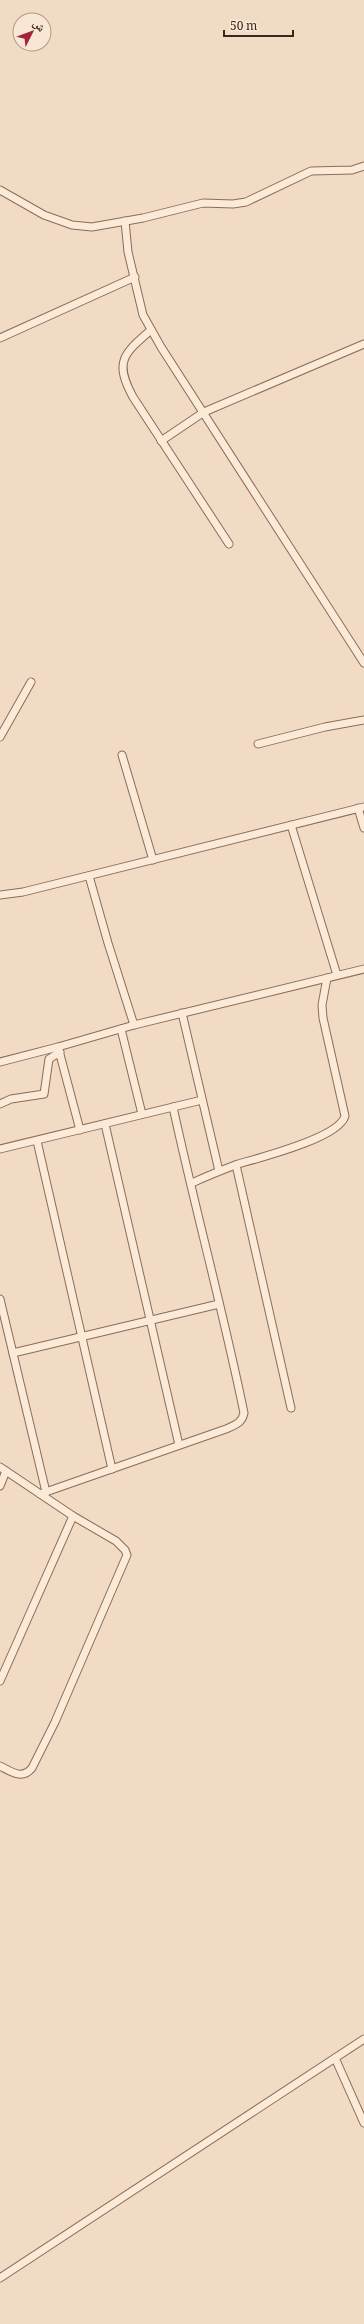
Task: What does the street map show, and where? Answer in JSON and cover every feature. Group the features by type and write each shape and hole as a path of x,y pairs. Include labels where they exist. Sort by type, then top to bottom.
{"street":[{"path":"0,190 44,215 72,226 92,227 203,203 233,204 246,202 311,171 352,170 364,166"},
{"path":"125,221 128,252 143,315 151,330 364,663"},
{"path":"0,338 135,277"},
{"path":"151,330 126,355 122,367 124,380 161,441 229,544"},
{"path":"161,441 204,412 364,344"},
{"path":"0,737 31,682"},
{"path":"258,744 325,727 364,720"},
{"path":"122,755 154,860"},
{"path":"0,894 23,892 361,808 364,828"},
{"path":"291,825 337,975"},
{"path":"89,876 134,1025"},
{"path":"0,1062 59,1049 121,1028 364,968"},
{"path":"192,1183 236,1165 294,1148 335,1128 344,1121 345,1116 323,1018 322,1005 327,978"},
{"path":"182,1013 219,1171"},
{"path":"121,1028 142,1114"},
{"path":"0,1104 11,1099 44,1094 49,1059 59,1049"},
{"path":"59,1049 80,1130"},
{"path":"0,1149 202,1100"},
{"path":"43,1493 179,1444 226,1429 240,1423 243,1418 244,1412 233,1358 218,1304 192,1183 173,1107"},
{"path":"105,1124 179,1444"},
{"path":"37,1141 112,1469"},
{"path":"236,1165 291,1408"},
{"path":"0,1299 43,1493"},
{"path":"13,1354 218,1304"},
{"path":"0,1486 3,1469 43,1493 73,1516 116,1541 125,1550 126,1555 55,1722 32,1768 27,1774 22,1775 0,1766"},
{"path":"0,1681 73,1516"},
{"path":"0,2278 364,2039"},
{"path":"336,2058 364,2124"}]}
